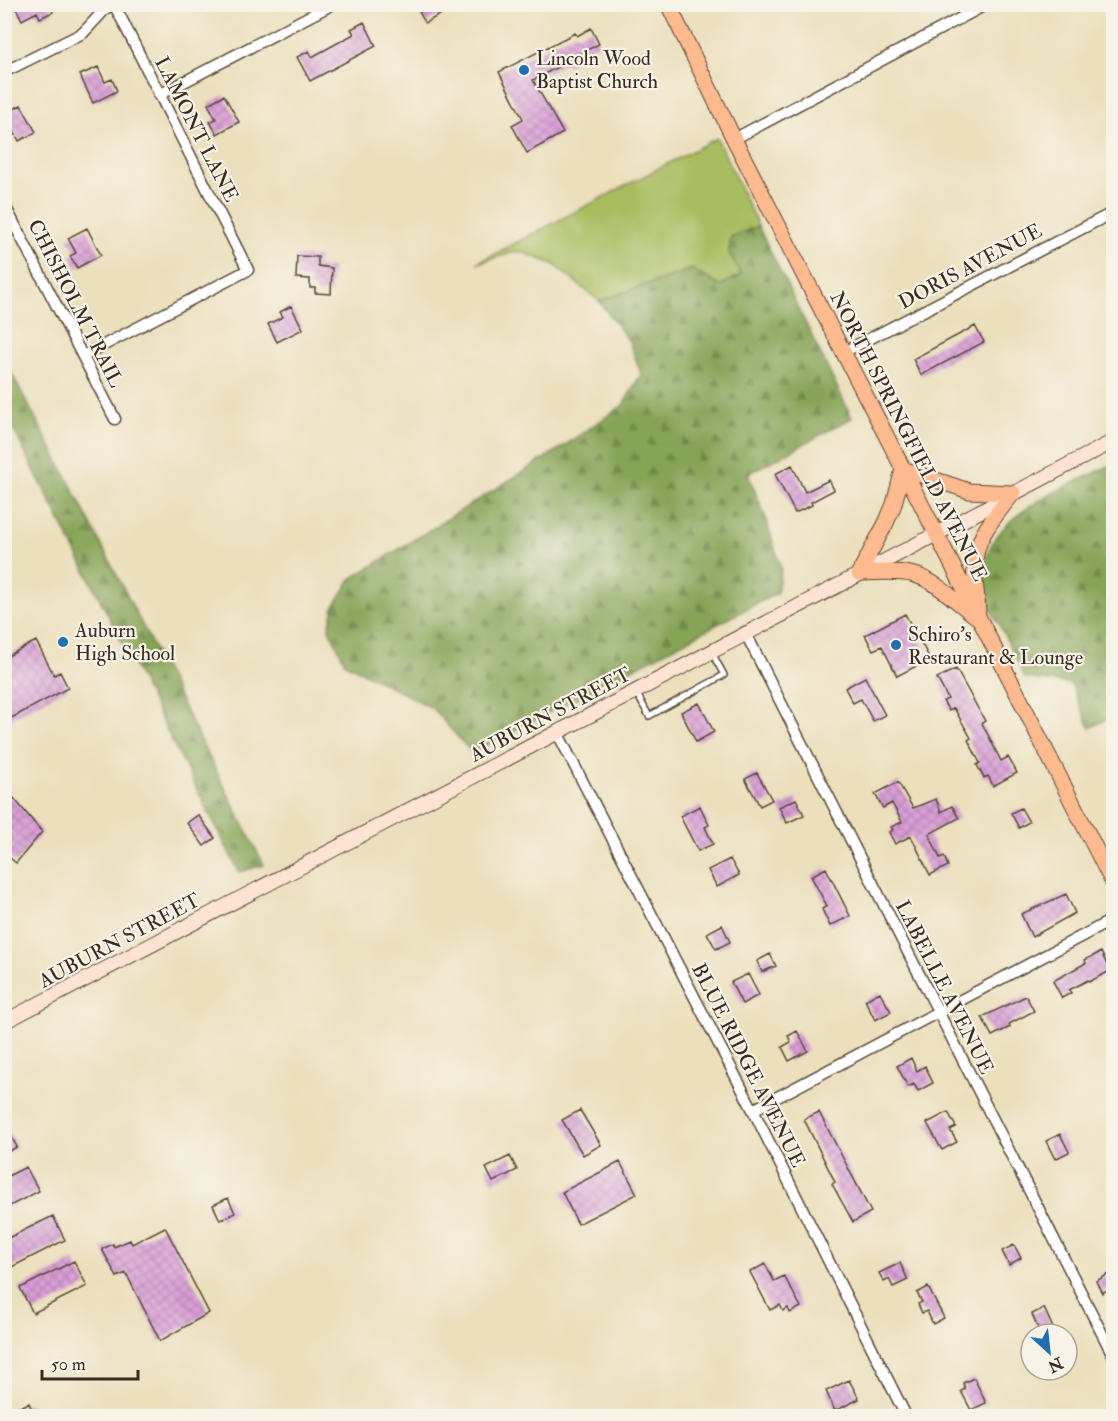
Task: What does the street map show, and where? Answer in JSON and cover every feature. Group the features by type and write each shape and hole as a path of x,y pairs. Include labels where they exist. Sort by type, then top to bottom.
{"main road":[{"name":"NORTH SPRINGFIELD AVENUE","path":"668,4 842,353 936,533 1113,885"},
{"name":"AUBURN STREET","path":"4,1022 1113,441"},
{"path":"979,619 917,575 899,572 859,573 886,523 894,504 903,469 969,491 1012,493"},
{"path":"979,619 976,555 986,529 1012,493"}],"street":[{"path":"4,72 83,33 112,4"},
{"name":"LAMONT LANE","path":"83,356 248,270 112,4"},
{"path":"159,95 333,4"},
{"path":"734,139 987,4"},
{"name":"CHISHOLM TRAIL","path":"4,204 115,419"},
{"name":"DORIS AVENUE","path":"842,353 1113,212"},
{"name":"LABELLE AVENUE","path":"745,632 1113,1357"},
{"name":"BLUE RIDGE AVENUE","path":"557,732 753,1110 906,1416"},
{"path":"753,1110 1113,919"}],"lane":[{"path":"636,690 650,716 724,675 711,651"}],"green space":[{"path":"717,138 758,226 731,237 729,252 741,275 719,286 691,269 599,301 553,264 519,251 477,263"},
{"path":"758,226 852,418 748,474 765,516 781,569 777,593 472,753 432,708 345,663 329,629 334,606 351,579 561,448 623,405 641,374 629,341 599,301 692,269 720,286 741,275 729,252 731,237"},
{"path":"5,361 69,481 264,865 239,872 5,413"},
{"path":"1113,464 1113,716 1090,728 1071,684 1025,678 988,603 983,573 989,550 1002,530 1021,513 1043,498"}],"building":[{"path":"14,4 52,4 50,6 53,12 40,18 37,12 22,20"},
{"path":"415,4 460,4 425,23"},
{"path":"364,22 376,46 310,81 297,57 309,51 312,57 354,34 351,29"},
{"path":"591,28 599,44 585,51 587,55 567,65 565,63 533,80 563,133 527,153 512,125 523,119 499,72 575,33 577,36"},
{"path":"98,67 105,82 112,79 117,91 93,103 80,75"},
{"path":"224,95 239,122 217,134 210,122 216,119 208,104"},
{"path":"21,105 36,132 19,141 11,126 4,129 4,114"},
{"path":"87,228 101,255 77,268 70,256 76,253 68,238"},
{"path":"297,256 318,257 318,266 332,268 331,294 315,293 315,288 310,288 310,279 296,278"},
{"path":"291,306 303,329 277,342 268,324 283,317 280,312"},
{"path":"975,326 984,342 921,375 913,359"},
{"path":"792,465 805,492 829,480 834,490 795,513 775,474"},
{"name":"Schiro's Restaurant & Lounge","path":"905,614 930,659 897,676 882,646 873,650 865,635"},
{"path":"36,641 54,675 60,672 68,688 4,722 4,658"},
{"path":"956,669 985,721 982,723 1001,761 1008,757 1017,773 993,786 988,776 984,778 977,765 980,763 968,740 971,738 954,708 949,711 943,701 948,699 937,678"},
{"path":"865,677 885,715 873,721 861,699 853,703 845,688"},
{"path":"699,703 714,732 696,742 681,712"},
{"path":"757,773 772,800 760,806 745,779"},
{"path":"898,782 913,808 936,799 941,812 952,806 959,818 929,834 940,858 944,856 948,866 930,875 911,836 895,844 889,832 893,830 891,827 902,822 892,803 883,808 875,794"},
{"path":"12,796 42,832 16,863 4,853 4,800"},
{"path":"796,799 804,815 787,823 779,807"},
{"path":"700,806 709,825 705,827 713,844 698,851 680,816"},
{"path":"1021,808 1029,822 1019,828 1011,813"},
{"path":"198,815 215,838 204,846 187,823"},
{"path":"730,859 739,875 717,887 708,870"},
{"path":"826,868 850,916 830,926 822,909 827,906 811,876"},
{"path":"1066,894 1075,913 1032,937 1021,914"},
{"path":"722,925 730,942 716,949 707,933"},
{"path":"1101,952 1110,971 1069,990 1071,993 1062,998 1053,981"},
{"path":"770,954 776,966 762,972 757,961"},
{"path":"748,974 759,995 742,1004 731,982"},
{"path":"880,992 891,1012 875,1020 865,1000"},
{"path":"1026,996 1034,1011 992,1036 982,1017"},
{"path":"797,1031 808,1051 789,1061 782,1047 791,1042 788,1036"},
{"path":"911,1058 917,1071 925,1066 933,1083 918,1091 914,1084 908,1087 897,1066"},
{"path":"580,1110 601,1145 583,1155 562,1120"},
{"path":"819,1112 871,1212 853,1222 832,1184 835,1182 804,1119"},
{"path":"948,1112 956,1127 950,1130 957,1142 942,1150 927,1123"},
{"path":"4,1123 17,1147 4,1154"},
{"path":"1060,1134 1069,1152 1055,1159 1046,1141"},
{"path":"510,1156 517,1170 493,1182 486,1168"},
{"path":"620,1162 637,1194 578,1224 562,1192"},
{"path":"26,1167 39,1191 4,1209 4,1178"},
{"path":"228,1198 235,1213 220,1220 213,1205"},
{"path":"53,1216 65,1240 4,1271 4,1240"},
{"path":"165,1227 209,1313 160,1341 126,1273 117,1277 102,1249 130,1240 132,1244"},
{"path":"1014,1245 1021,1258 1009,1265 1002,1251"},
{"path":"74,1261 87,1286 33,1313 20,1288"},
{"path":"900,1263 908,1280 893,1287 889,1279 884,1282 879,1273"},
{"path":"765,1264 774,1281 784,1276 801,1307 790,1313 788,1308 783,1311 780,1305 770,1310 750,1272"},
{"path":"1109,1274 1113,1287 1102,1293 1096,1281"},
{"path":"928,1287 944,1318 933,1324 927,1311 922,1313 918,1304 922,1302 917,1293"},
{"path":"1044,1308 1050,1322 1035,1322 1032,1314"},
{"path":"974,1378 986,1403 971,1410 961,1391 965,1389 963,1383"},
{"path":"849,1380 859,1399 835,1411 826,1391"},
{"path":"29,1403 35,1416 4,1416 4,1414"}],"place":[{"name":"Lincoln Wood Baptist Church","path":"524,70"},
{"name":"Auburn High School","path":"63,642"},
{"name":"Schiro's Restaurant & Lounge","path":"896,645"}]}
